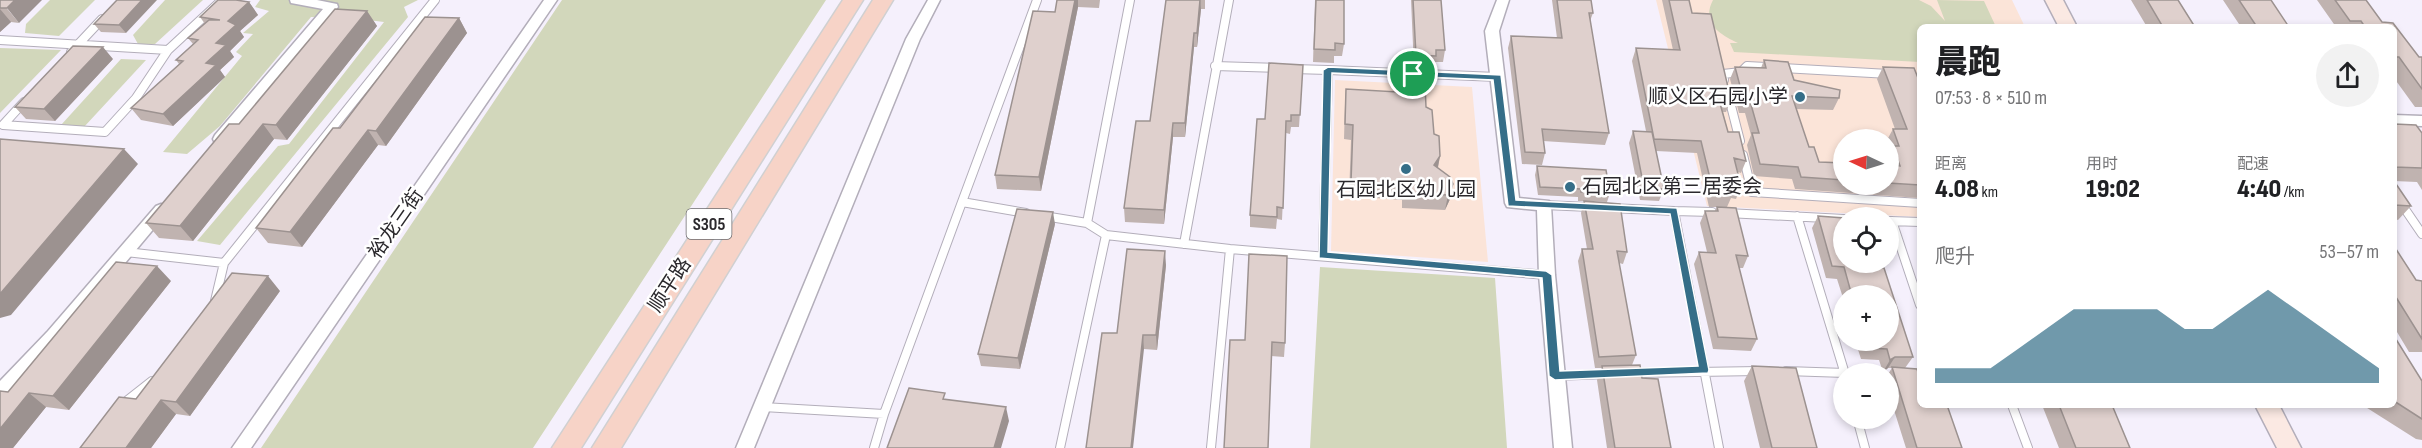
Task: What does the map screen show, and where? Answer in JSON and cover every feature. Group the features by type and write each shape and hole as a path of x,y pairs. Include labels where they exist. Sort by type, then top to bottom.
{"main road":[{"name":"顺平路","path":"566,448 853,0"},
{"name":"顺平路","path":"606,448 883,0"}],"street":[{"name":"裕龙三街","path":"241,448 551,0"},
{"path":"744,448 763,407 913,39 934,0"},
{"path":"1503,0 1492,31 1512,203 1544,205 1546,275 1563,448"},
{"path":"2054,0 2066,24"},
{"path":"209,152 332,7 305,1"},
{"path":"2397,120 2422,121"},
{"path":"0,392 54,336 171,197"},
{"path":"2269,408 2289,448"}],"lane":[{"path":"33,93 3,125 105,132 136,98 168,50 222,0"},
{"path":"209,309 216,301 225,263 435,0"},
{"path":"874,448 884,414 1037,0"},
{"path":"1087,223 1130,0"},
{"path":"1184,244 1215,66 1230,0"},
{"path":"63,61 106,15"},
{"path":"0,40 168,50"},
{"path":"1215,66 1497,77"},
{"path":"1897,74 1747,66 1741,72 1723,74 1752,192 1917,203"},
{"path":"1323,256 1328,70"},
{"path":"2397,197 2422,234"},
{"path":"962,202 1087,223 1106,235 1230,249 1546,275"},
{"path":"1544,205 1833,218"},
{"path":"1674,210 1719,448"},
{"path":"1797,216 1842,363"},
{"path":"1899,221 1917,222"},
{"path":"1060,448 1106,235"},
{"path":"1899,246 1917,296"},
{"path":"1210,448 1230,249"},
{"path":"126,252 225,263"},
{"path":"1555,376 1704,370 1833,373"},
{"path":"120,406 156,378"},
{"path":"763,407 884,414"},
{"path":"2013,408 2028,448"},
{"path":"1860,429 1865,448"}],"shaded area":[{"name":"顺义区石园小学","path":"1656,0 2012,0 2024,24 1917,24 1917,217 1899,216 1899,207 1833,207 1833,213 1707,206"},
{"name":"石园北区幼儿园","path":"1335,80 1472,87 1488,262 1331,251"}],"green space":[{"path":"50,0 95,0 59,36 25,33 26,24"},
{"path":"165,0 203,0 155,44 138,44 133,35"},
{"path":"260,0 418,0 404,7 408,17 220,245 197,241 278,146 289,144 384,22 352,18 311,17 220,126 187,154 163,152 242,56 236,52 253,34 243,33 269,11 255,7"},
{"path":"562,0 826,0 533,448 261,448"},
{"path":"1713,0 1919,0 1931,6 1945,21 1937,0 1984,1 1995,24 1917,24 1917,62 1734,52 1730,43 1738,43 1724,36 1714,27 1709,15"},
{"path":"0,48 61,50 0,113"},
{"path":"121,59 146,60 84,127 61,125"},
{"path":"1320,267 1495,278 1507,448 1310,448"}],"building":[{"path":"0,0 15,0 7,8 0,8"},
{"path":"117,0 142,0 119,25 94,24"},
{"path":"218,0 249,2 228,21 236,25 216,43 226,45 206,63 216,65 163,114 131,108 183,61 176,60 198,40 188,38 209,20 220,20 200,17"},
{"path":"1057,0 1075,0 1039,177 995,175 1033,11 1055,12"},
{"path":"1166,0 1200,0 1197,33 1194,33 1185,123 1173,123 1164,210 1124,208 1136,121 1150,121"},
{"path":"1316,0 1344,0 1344,44 1335,43 1335,50 1314,49"},
{"path":"1413,0 1441,0 1445,50 1436,50 1436,56 1416,55"},
{"path":"1557,0 1591,0 1593,13 1589,13 1609,133 1542,129 1545,153 1525,152 1511,36 1562,38"},
{"path":"1669,0 1689,0 1692,13 1711,14 1731,100 1719,100 1728,132 1739,132 1746,161 1734,158 1741,186 1730,186 1732,195 1714,195 1701,141 1654,139 1636,48 1680,50"},
{"path":"2147,0 2178,0 2193,24 2161,24"},
{"path":"2239,0 2271,0 2287,24 2255,24"},
{"path":"2335,0 2366,0 2382,22 2394,24 2363,24 2361,21 2350,21"},
{"path":"335,9 367,11 276,125 263,124 180,226 146,223 229,124 239,124"},
{"path":"425,17 459,18 376,131 368,130 290,232 256,228 333,128 340,128"},
{"path":"2397,28 2419,57 2422,57 2422,89 2397,57"},
{"path":"73,46 103,47 44,109 15,107"},
{"path":"1764,60 1788,62 1794,80 1840,90 1839,98 1792,96 1809,147 1814,147 1819,162 1833,163 1833,179 1801,177 1798,167 1760,164 1752,133 1759,133 1750,101 1744,101 1735,67 1766,68"},
{"path":"1269,63 1303,65 1300,115 1291,115 1291,121 1286,121 1283,208 1277,207 1277,217 1250,215 1257,119 1265,119"},
{"path":"1883,67 1914,68 1917,76 1917,185 1899,184 1899,129 1907,129"},
{"path":"1401,83 1425,84 1426,107 1432,110 1434,134 1439,136 1440,156 1434,165 1450,177 1453,184 1448,195 1405,193 1405,185 1351,182 1353,125 1345,124 1346,89 1398,92"},
{"path":"2397,124 2416,125 2422,133 2422,168 2397,167"},
{"path":"1633,131 1652,132 1664,189 1644,188"},
{"path":"0,139 124,149 0,294"},
{"path":"1537,166 1606,170 1610,193 1540,187"},
{"path":"2397,185 2411,206 2397,205"},
{"path":"1584,201 1620,204 1627,252 1617,251 1636,355 1599,357 1582,249 1593,249"},
{"path":"1717,207 1736,208 1748,256 1736,255 1757,339 1718,337 1699,252 1716,253 1705,211 1718,211"},
{"path":"1017,209 1053,212 1018,358 978,354"},
{"path":"1818,216 1833,217 1832,266"},
{"path":"1127,249 1165,251 1156,335 1143,335 1131,448 1086,448 1102,333 1117,333"},
{"path":"2397,251 2416,280 2422,281 2422,339 2397,299"},
{"path":"1249,254 1287,256 1285,343 1272,342 1268,448 1224,448 1230,340 1245,340"},
{"path":"116,262 157,266 53,396 29,393 0,429 0,391 8,392"},
{"path":"232,273 268,276 176,402 161,400 126,448 80,448 119,397 136,399"},
{"path":"1846,273 1886,273 1890,285 1849,285"},
{"path":"1899,314 1913,357 1895,357 1890,360 1888,351 1899,351"},
{"path":"2397,341 2422,381 2422,419 2397,403"},
{"path":"1640,365 1642,378 1658,379 1671,448 1615,448 1602,366"},
{"path":"1752,366 1796,368 1817,448 1772,448"},
{"path":"1899,368 1917,369 1917,408 1948,408 1962,448 1917,448 1899,390"},
{"path":"909,388 945,393 943,399 1006,407 994,448 887,448"},
{"path":"2060,408 2113,408 2130,448 2076,448"}],"place":[{"name":"顺义区石园小学","path":"1800,97"},
{"name":"石园北区幼儿园","path":"1406,169"},
{"name":"石园北区第三居委会","path":"1570,187"}],"route":[{"path":"1328,70 1413,74 1497,77 1512,203 1674,210 1704,370 1555,376 1546,275 1323,256 1328,70"}]}
